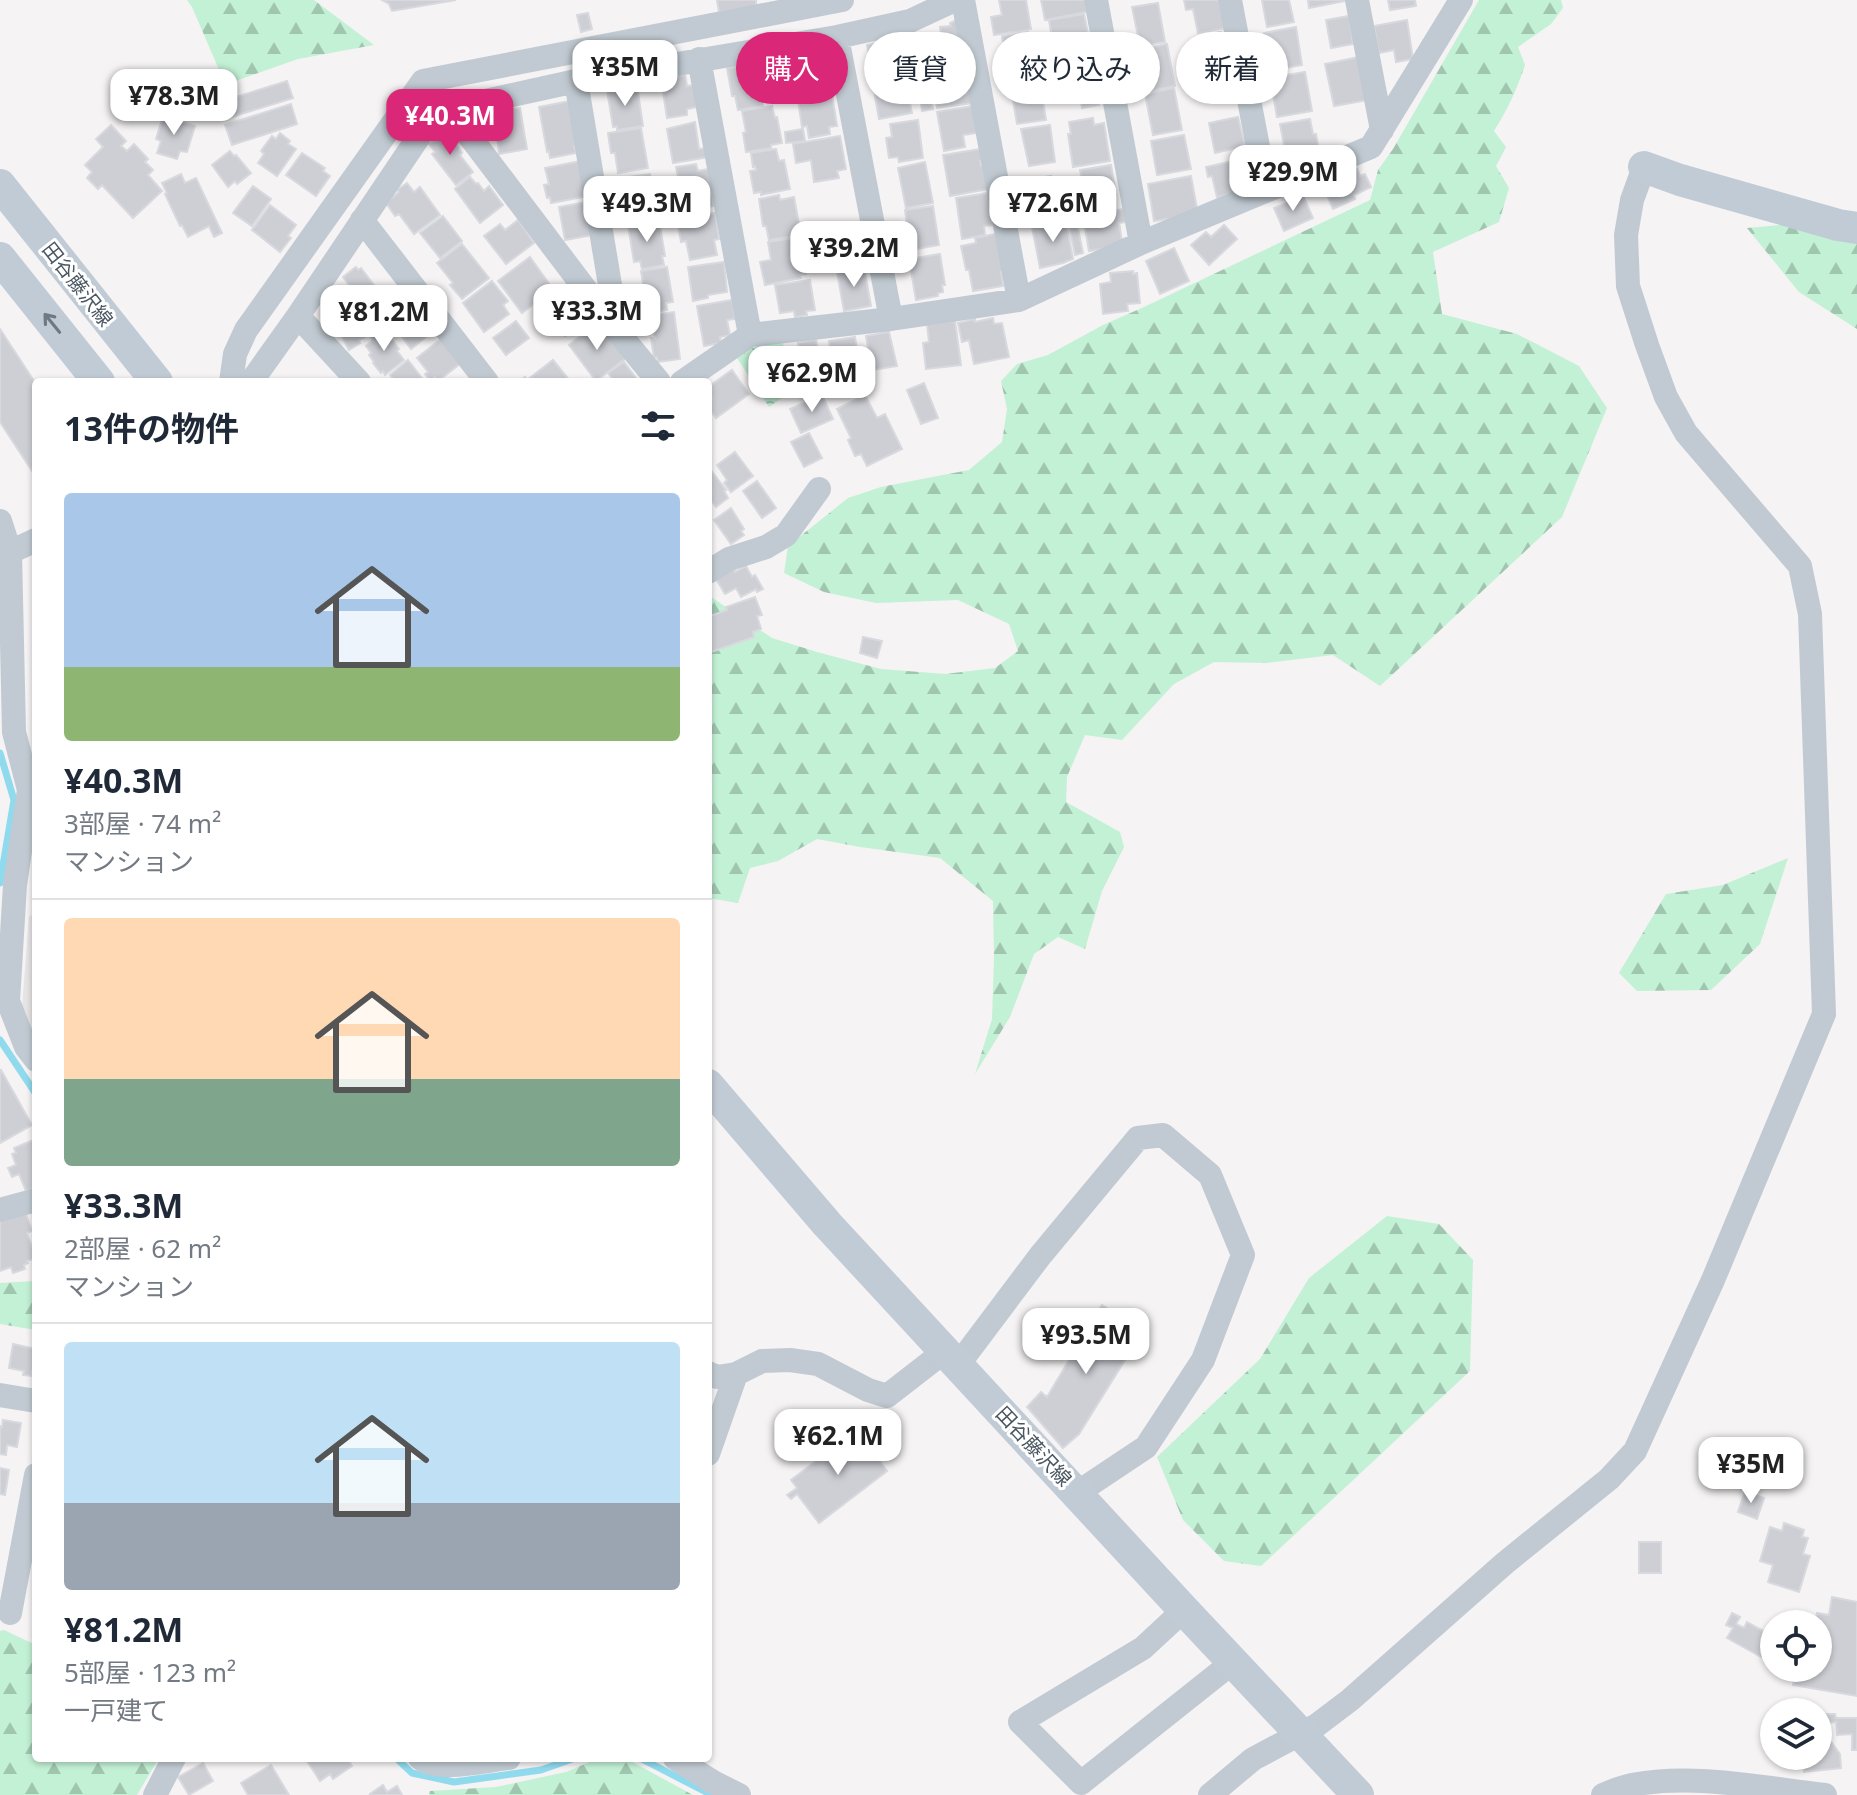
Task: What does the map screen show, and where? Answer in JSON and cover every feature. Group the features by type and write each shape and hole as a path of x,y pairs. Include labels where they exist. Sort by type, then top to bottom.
{"main road":[{"path":"1644,167 1857,228"},
{"name":"田谷藤沢線","path":"0,185 154,378"},
{"path":"0,258 96,378"},
{"name":"田谷藤沢線","path":"712,1089 827,1224 1358,1795"}],"street":[{"path":"232,378 235,354 246,330 423,81 842,0"},
{"path":"848,35 910,21 955,0"},
{"path":"963,0 1019,300"},
{"path":"1096,0 1141,243"},
{"path":"1230,0 1266,189"},
{"path":"1357,0 1382,130"},
{"path":"688,378 750,335 1019,300 1141,243 1371,147 1461,0"},
{"path":"254,378 426,126 449,109 576,81 736,53"},
{"path":"699,59 750,335"},
{"path":"576,81 617,331"},
{"path":"848,94 891,319"},
{"path":"449,109 656,378"},
{"path":"1210,1795 1253,1759 1317,1725 1350,1700 1505,1563 1609,1479 1635,1451 1713,1280 1824,1014 1810,614 1800,566 1686,433 1666,397 1628,286 1626,235 1632,200 1644,167"},
{"path":"362,220 484,378"},
{"path":"298,316 355,378"},
{"path":"712,570 729,559 766,547 786,535 819,489"},
{"path":"0,521 10,552 14,732 32,790 15,885 8,1001 32,1055"},
{"path":"10,552 32,542"},
{"path":"712,1375 736,1374 762,1361 790,1360 818,1364 868,1390 887,1396 952,1358 1138,1138 1163,1135 1210,1175 1243,1255 1203,1360 1146,1447 1077,1493"},
{"path":"0,1210 32,1201"},
{"path":"712,1443 736,1374"},
{"path":"0,1395 32,1400"},
{"path":"10,1613 32,1496"},
{"path":"1184,1610 1143,1648 1020,1722 1081,1783 1233,1662"},
{"path":"155,1795 172,1762"},
{"path":"425,1762 443,1765 471,1762"},
{"path":"681,1762 739,1795"},
{"path":"1603,1795 1630,1785 1671,1780 1825,1795"}],"shaded area":[{"path":"29,916 32,916 32,1032 22,1007"}],"green space":[{"path":"187,0 314,0 374,45 298,59 227,84"},
{"path":"1479,0 1561,0 1563,8 1551,24 1518,47 1525,65 1512,99 1494,131 1506,147 1496,166 1509,188 1499,222 1433,252 1442,314 1517,334 1579,366 1607,408 1562,517 1380,686 1333,655 1266,663 1214,662 1174,684 1122,740 1085,735 1067,777 1066,802 1120,832 1124,847 1102,891 1085,949 1058,937 1034,954 1010,1017 975,1074 992,1019 993,901 940,858 817,839 778,861 750,868 738,903 712,899 712,598 772,638 881,669 945,674 995,668 1018,651 1009,624 958,600 876,603 824,592 784,573 788,546 848,498 881,487 969,470 1002,442 1007,409 1001,381 1017,364 1048,355 1103,325 1370,200 1378,170"},
{"path":"1781,225 1857,239 1857,329 1799,292 1747,228"},
{"path":"783,343 790,392 769,407 737,358 756,346"},
{"path":"1788,858 1760,944 1711,990 1637,991 1619,973 1666,894 1723,885"},
{"path":"1387,1216 1439,1224 1473,1260 1470,1371 1261,1566 1224,1561 1183,1520 1157,1457 1260,1359 1309,1278"},
{"path":"32,1281 32,1329 0,1324 0,1283"},
{"path":"0,1631 32,1643 32,1762 157,1762 137,1795 0,1795"},
{"path":"590,1762 632,1762 693,1795 429,1795 430,1791 496,1787 566,1772"}],"building":[{"path":"382,0 456,0 392,11 389,4"},
{"path":"717,0 756,0 756,6 719,12"},
{"path":"999,0 1026,0 1031,29 994,32 991,17 1002,15"},
{"path":"1041,0 1085,0 1087,12 1045,20"},
{"path":"1184,0 1218,0 1226,28 1198,32 1193,9 1186,10"},
{"path":"1262,0 1289,0 1294,22 1267,27"},
{"path":"1308,0 1344,0 1345,1 1309,8"},
{"path":"1388,0 1415,0 1416,6 1390,10"},
{"path":"1158,3 1165,42 1160,43 1160,32 1137,32 1132,7"},
{"path":"588,13 592,29 581,32 577,15"},
{"path":"1084,14 1088,32 1051,32 1049,20"},
{"path":"1349,16 1353,44 1331,48 1326,20"},
{"path":"959,19 961,32 941,32 940,27 951,26 950,23"},
{"path":"1407,20 1413,59 1396,62 1394,50 1379,53 1374,26"},
{"path":"1296,27 1302,65 1288,68 1288,32 1269,32"},
{"path":"1167,44 1175,86 1160,89 1160,45"},
{"path":"1359,57 1368,100 1334,106 1325,64"},
{"path":"736,66 736,101 732,96 727,68"},
{"path":"1305,72 1312,111 1277,117 1275,104 1288,104 1288,75"},
{"path":"685,75 687,86 694,85 697,107 687,109 687,115 667,118 664,78"},
{"path":"287,81 293,98 228,118 223,101"},
{"path":"637,86 643,126 617,130 617,126 613,127 607,90"},
{"path":"1174,88 1182,130 1153,135 1147,104 1160,104 1160,91"},
{"path":"570,101 578,145 574,146 576,153 550,158 539,107"},
{"path":"291,104 297,124 232,145 225,125"},
{"path":"737,104 763,106 738,110"},
{"path":"799,104 833,104 837,126 829,127 830,134 809,138 807,126 802,127"},
{"path":"876,104 910,104 912,113 879,119"},
{"path":"921,104 932,104 933,109 922,111"},
{"path":"936,104 967,104 937,108"},
{"path":"1014,104 1043,104 1046,120 1017,124"},
{"path":"1081,104 1099,104 1099,105 1082,108"},
{"path":"510,105 511,109 520,108 527,149 499,154 494,108"},
{"path":"772,106 782,143 746,152 742,111"},
{"path":"973,106 977,133 963,135 965,147 944,151 937,112"},
{"path":"163,117 195,126 187,152 180,151 177,159 157,153 161,141 156,139"},
{"path":"1238,117 1245,146 1215,153 1209,123"},
{"path":"1093,118 1094,125 1104,123 1110,161 1073,167 1069,122"},
{"path":"1310,119 1320,156 1287,161 1280,124"},
{"path":"918,120 923,158 899,162 898,157 889,158 886,138 892,137 890,124"},
{"path":"695,122 699,149 707,148 709,157 673,163 667,129"},
{"path":"111,125 126,141 121,146 127,151 134,144 148,159 145,162 153,170 148,175 162,191 133,218 102,185 98,189 87,178 92,172 85,165 103,147 96,139"},
{"path":"1050,125 1055,162 1029,166 1021,129"},
{"path":"641,128 648,168 618,173 608,133"},
{"path":"803,129 805,141 786,143 785,132"},
{"path":"445,132 450,132 457,141 460,155 473,172 456,185 432,154 435,152 429,144"},
{"path":"280,133 296,149 277,176 258,163 264,154 261,151 272,136 276,139"},
{"path":"1184,135 1191,169 1157,175 1151,141"},
{"path":"840,136 846,169 837,171 839,178 814,182 811,160 796,163 793,144"},
{"path":"776,149 779,161 784,160 790,189 761,195 761,192 754,193 750,171 756,170 751,153"},
{"path":"981,149 981,166 985,166 989,189 950,196 943,155"},
{"path":"230,151 251,173 228,187 212,165"},
{"path":"302,153 325,168 323,171 330,176 316,196 286,175"},
{"path":"1242,159 1248,186 1217,197 1212,176 1208,177 1206,167"},
{"path":"581,161 588,196 551,203 544,185 549,184 545,168"},
{"path":"925,162 933,203 906,208 898,168"},
{"path":"696,164 698,171 709,169 714,206 681,211 676,167"},
{"path":"1111,165 1116,195 1109,196 1111,207 1087,210 1085,198 1082,198 1080,170"},
{"path":"1357,169 1360,176 1365,174 1371,187 1333,209 1327,195 1332,193 1327,183"},
{"path":"181,174 185,183 196,178 222,233 214,237 209,226 188,237 180,226 162,183"},
{"path":"650,174 658,216 628,221 622,189 629,188 628,177"},
{"path":"1051,176 1052,181 1060,180 1065,211 1058,213 1059,216 1033,220 1026,180"},
{"path":"1191,176 1197,209 1180,217 1154,221 1148,184"},
{"path":"470,177 484,191 489,186 503,205 480,223 455,189"},
{"path":"407,183 414,192 420,187 440,215 414,234 386,203"},
{"path":"253,186 271,199 252,226 233,213"},
{"path":"988,193 993,225 984,226 985,235 962,239 956,198"},
{"path":"779,195 780,200 794,197 801,235 769,240 766,226 763,226 759,199"},
{"path":"1303,196 1313,218 1284,231 1274,208"},
{"path":"587,202 593,235 565,240 559,207"},
{"path":"270,205 296,225 280,252 252,230"},
{"path":"933,206 939,245 911,250 905,210"},
{"path":"1124,209 1126,222 1119,223 1122,241 1113,247 1089,251 1083,216"},
{"path":"715,213 719,239 714,240 717,255 690,260 686,241 681,242 677,219"},
{"path":"443,216 462,241 440,258 420,233"},
{"path":"1076,219 1083,253 1075,255 1068,220"},
{"path":"518,220 534,243 506,264 484,236 500,224 505,230"},
{"path":"659,220 664,265 642,269 640,261 634,262 628,225"},
{"path":"1066,221 1073,259 1040,268 1032,227"},
{"path":"848,224 849,231 862,229 868,263 833,269 833,264 829,265 827,251 817,252 813,230"},
{"path":"1224,225 1237,239 1209,265 1191,245 1206,232 1211,237"},
{"path":"995,234 1005,271 1001,272 1003,286 973,291 961,246 976,243 975,238"},
{"path":"800,237 806,274 800,275 801,278 765,285 760,262 771,260 768,242"},
{"path":"462,244 489,278 462,299 437,263"},
{"path":"1174,248 1189,281 1160,294 1146,261"},
{"path":"940,254 945,285 942,285 943,292 938,296 916,300 909,259"},
{"path":"530,257 553,289 522,313 498,281"},
{"path":"724,262 727,292 693,301 688,267"},
{"path":"356,267 358,270 361,268 385,304 379,308 382,311 369,320 361,309 365,307 343,277"},
{"path":"667,267 673,302 666,303 667,310 648,313 641,271"},
{"path":"864,267 871,306 844,311 837,272"},
{"path":"1133,271 1133,274 1137,273 1140,303 1127,304 1128,311 1103,314 1100,284 1111,282 1110,273"},
{"path":"810,280 815,310 795,317 794,311 780,313 775,285"},
{"path":"492,281 508,301 503,305 509,314 484,332 463,303"},
{"path":"568,283 581,301 574,306 585,321 565,336 539,305"},
{"path":"337,295 342,303 346,300 365,337 349,350 325,303"},
{"path":"732,300 735,319 727,320 730,335 720,337 721,343 704,346 697,306"},
{"path":"412,302 433,324 429,328 432,332 411,349 397,330 401,326 393,316"},
{"path":"674,312 680,359 658,362 657,357 654,358 651,338 655,338 651,315"},
{"path":"993,318 994,324 1002,323 1009,357 974,364 969,340 962,342 958,323"},
{"path":"516,321 529,338 506,355 493,338"},
{"path":"955,321 961,365 926,369 923,343 929,342 927,324"},
{"path":"597,323 626,358 600,378 594,378 569,345"},
{"path":"0,329 32,378 32,471 0,422"},
{"path":"378,329 387,339 390,337 404,360 385,375 373,363 366,346 373,340 370,336"},
{"path":"889,332 897,366 872,370 866,336"},
{"path":"855,337 861,375 835,379 829,341"},
{"path":"442,338 461,363 442,378 428,378 425,374 428,372 417,358"},
{"path":"816,339 822,375 801,379 798,343"},
{"path":"408,360 422,378 392,378 390,375"},
{"path":"553,360 568,378 530,378"},
{"path":"624,362 636,378 612,378 608,373"},
{"path":"732,370 749,394 716,418 712,412 712,384"},
{"path":"924,383 938,418 921,424 907,390"},
{"path":"822,395 833,419 801,433 790,409"},
{"path":"865,395 877,418 885,414 902,449 867,466 861,454 855,456 848,440 851,438 837,409"},
{"path":"809,433 822,458 804,467 791,442"},
{"path":"735,452 753,476 731,492 717,465"},
{"path":"712,472 726,490 728,498 716,507 712,502"},
{"path":"757,481 776,508 762,518 743,491"},
{"path":"731,508 744,529 741,531 744,535 731,544 714,520"},
{"path":"746,566 763,589 741,597 736,588 725,594 716,579"},
{"path":"755,597 762,615 757,616 761,629 753,632 754,637 712,652 712,616 727,610 726,607"},
{"path":"863,637 882,641 877,658 860,653"},
{"path":"0,1071 32,1125 0,1143"},
{"path":"32,1141 32,1189 26,1191 19,1174 12,1177 8,1168 16,1165 12,1154 16,1153 14,1148"},
{"path":"24,1208 32,1231 27,1233 32,1259 24,1265 25,1269 13,1273 11,1267 0,1271 0,1217"},
{"path":"1102,1305 1143,1331 1079,1434 1063,1448 1027,1407 1041,1392 1047,1397"},
{"path":"13,1344 32,1348 31,1376 9,1368"},
{"path":"3,1420 21,1423 17,1447 7,1445 6,1455 0,1454 0,1426"},
{"path":"857,1430 887,1471 819,1523 797,1494 791,1499 787,1495 797,1488 791,1480"},
{"path":"0,1468 9,1470 5,1495 0,1494"},
{"path":"1745,1491 1764,1498 1757,1519 1738,1512"},
{"path":"1784,1523 1804,1530 1802,1537 1808,1538 1803,1554 1810,1556 1799,1592 1768,1582 1773,1565 1760,1561 1770,1527 1782,1531"},
{"path":"1639,1542 1661,1542 1661,1573 1639,1573"},
{"path":"1832,1597 1857,1602 1857,1696 1793,1685 1794,1682 1832,1682"},
{"path":"1732,1613 1740,1617 1736,1624 1744,1628 1747,1622 1760,1629 1760,1656 1727,1638 1733,1628 1726,1625"},
{"path":"1832,1714 1836,1718 1857,1718 1857,1750 1852,1750 1852,1734 1837,1735 1836,1722 1832,1722"},
{"path":"1832,1743 1840,1754 1841,1768 1832,1769"},
{"path":"308,1762 350,1762 352,1766 333,1779 330,1774 320,1781"},
{"path":"203,1763 213,1781 189,1795 178,1777"},
{"path":"271,1765 289,1795 248,1795 241,1783"},
{"path":"383,1785 387,1792 397,1786 402,1795 370,1794"}],"waterway":[{"path":"0,753 14,800 0,883"},
{"path":"0,1040 32,1088"},
{"path":"400,1762 412,1773 454,1782 541,1770 564,1762"},
{"path":"648,1762 712,1795"}]}
